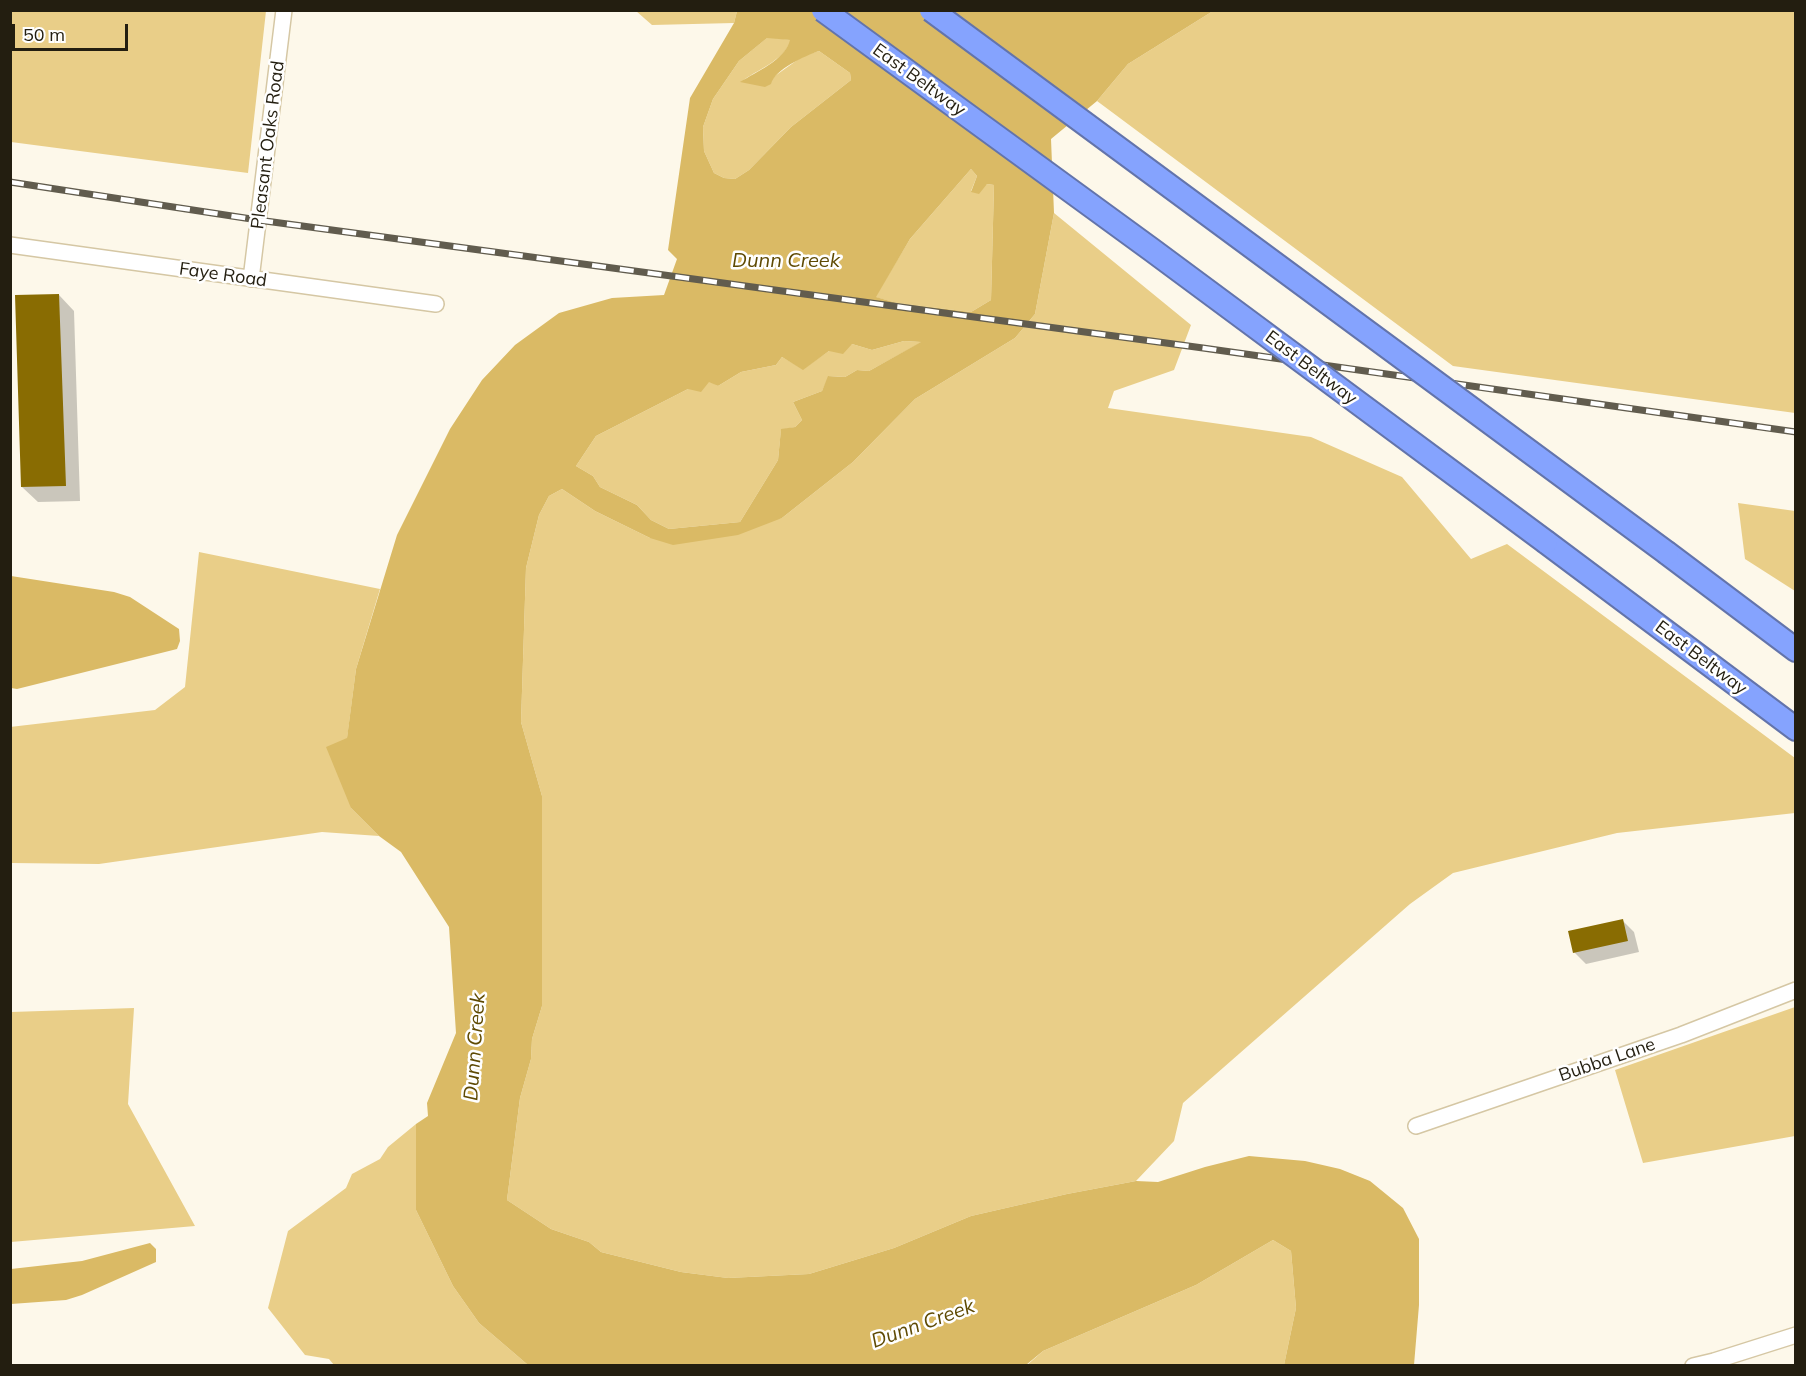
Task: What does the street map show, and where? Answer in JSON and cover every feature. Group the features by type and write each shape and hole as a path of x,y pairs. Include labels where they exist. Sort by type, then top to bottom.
{"highway":[{"name":"East Beltway","path":"823,10 1152,250 1796,729"},
{"path":"931,10 1796,650"}],"street":[{"name":"Pleasant Oaks Road","path":"251,279 284,10"},
{"name":"Faye Road","path":"10,245 436,304"},
{"name":"Bubba Lane","path":"1416,1126 1681,1035 1796,990"},
{"path":"1694,1365 1714,1361 1796,1335"}],"shaded area":[{"path":"11,10 266,11 248,173 11,142"},
{"path":"636,11 737,11 734,23 652,25"},
{"path":"1213,11 1795,11 1795,413 1453,366 1097,101 1128,64"},
{"path":"768,37 791,40 782,54 741,82 772,78 803,56 819,51 850,73 851,80 791,127 749,170 735,179 724,178 714,173 704,151 703,127 713,99 739,61"},
{"path":"971,169 977,176 971,191 987,184 994,185 991,300 971,312 897,303 875,297 910,239"},
{"path":"1054,213 1191,325 1174,370 1114,391 1108,408 1311,437 1402,477 1471,559 1507,544 1795,758 1795,813 1617,833 1453,873 1410,904 1183,1103 1174,1141 1136,1181 971,1216 894,1248 809,1274 728,1278 681,1272 601,1252 589,1242 551,1229 507,1200 520,1098 531,1059 532,1039 542,1006 542,796 521,722 526,568 539,515 549,496 562,489 595,511 650,538 782,518 853,462 915,399 1015,338 1035,314"},
{"path":"904,341 922,342 869,371 857,370 845,377 829,376 822,391 793,402 802,420 795,427 781,430 778,460 740,522 669,529 651,520 637,505 600,487 593,476 576,466 596,436 688,389 709,381 718,386 741,372 776,365 782,357 803,369 829,351 852,344 872,350"},
{"path":"1738,503 1795,511 1795,591 1745,559"},
{"path":"199,552 380,589 356,669 347,739 351,808 379,836 322,832 99,864 11,863 10,727 155,710 185,687"},
{"path":"1795,1007 1795,1136 1643,1163 1615,1070"},
{"path":"134,1008 128,1104 195,1226 11,1242 11,1012"},
{"path":"416,1124 416,1210 453,1286 479,1323 528,1365 334,1365 329,1359 305,1355 268,1308 288,1231 346,1188 352,1174 380,1159 388,1147"},
{"path":"1273,1240 1291,1251 1296,1308 1284,1365 1026,1366 1043,1351 1196,1285"}],"water":[{"name":"Dunn Creek","path":"737,11 1213,11 1128,64 1097,101 1051,139 1054,213 1035,314 1015,338 915,399 853,462 782,518 738,535 673,545 650,538 595,511 562,489 549,496 539,515 526,568 521,722 542,796 542,1006 532,1039 531,1059 520,1098 507,1200 551,1229 589,1242 601,1252 681,1272 728,1278 809,1274 894,1248 971,1216 1136,1181 1158,1182 1249,1156 1305,1161 1340,1169 1370,1181 1403,1208 1419,1239 1419,1305 1414,1365 1284,1365 1296,1308 1291,1251 1273,1240 1196,1285 1043,1351 1026,1365 528,1365 479,1323 453,1286 416,1210 416,1124 428,1116 427,1103 456,1033 449,927 401,852 379,836 351,808 326,747 347,738 356,669 397,535 450,429 482,380 515,345 559,313 612,298 664,295 677,259 668,250 690,98 734,23","holes":["767,38 790,40 782,54 762,70 740,82 765,87 771,84 784,68 819,51 850,73 851,80 791,127 749,170 735,179 724,178 714,173 704,151 703,127 713,99 739,61","971,169 977,176 971,192 979,194 987,184 994,185 991,300 971,312 897,303 876,297 910,239","904,341 921,342 869,371 857,370 845,377 828,376 822,391 793,402 802,420 795,427 781,429 778,460 740,522 669,529 651,520 637,505 600,487 593,476 576,466 596,436 688,389 701,392 709,382 718,386 741,372 776,365 782,357 803,370 829,351 843,354 852,344 872,350"]},
{"path":"11,576 114,592 130,597 179,629 180,641 177,649 17,689 11,688"},
{"path":"150,1243 156,1249 156,1262 82,1295 66,1300 11,1304 11,1269 82,1261"}],"building":[{"path":"59,294 66,486 21,487 15,295"},
{"path":"1623,919 1628,941 1573,953 1568,931"}],"railway":[{"path":"10,182 258,220 1203,348 1796,432"}]}
